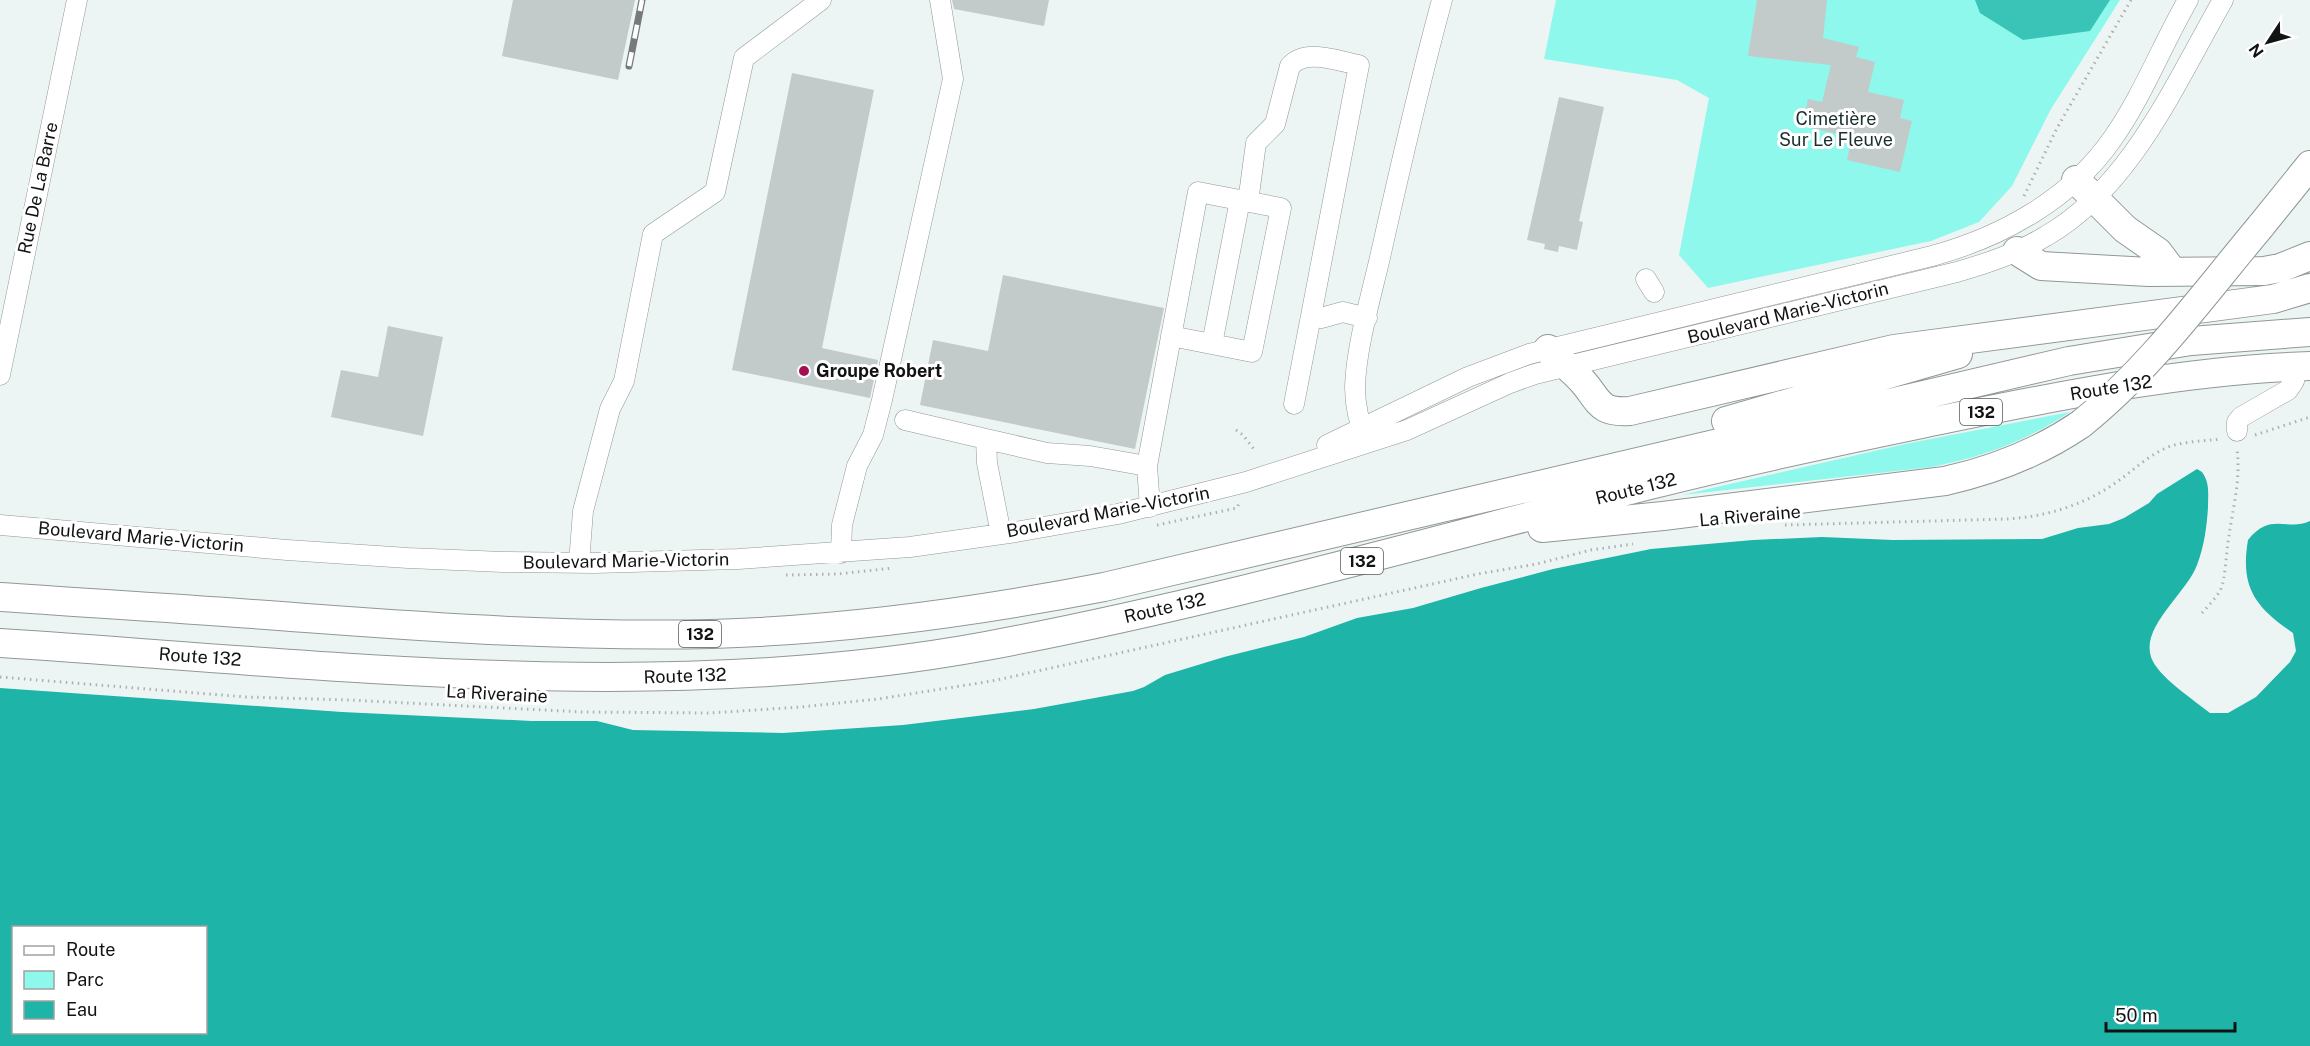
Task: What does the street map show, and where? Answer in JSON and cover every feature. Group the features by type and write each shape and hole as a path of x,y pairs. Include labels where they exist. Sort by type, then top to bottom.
{"highway":[{"path":"1456,537 1663,516 1945,481 1984,472 2011,462 2081,424 2138,373 2260,227 2307,166"},
{"path":"2086,189 2125,229 2158,252 2173,272"},
{"path":"2017,251 2041,266 2127,272 2264,271 2280,268 2310,256"},
{"path":"1558,365 1602,406 1616,411 1630,411 1894,349 2263,300 2310,288"},
{"path":"1389,519 1898,372 2037,329"},
{"name":"Route 132","path":"0,597 530,633 669,635 760,632 895,621 1055,596 1115,584 2069,361 2191,341 2310,332"},
{"name":"Route 132","path":"0,644 544,678 677,677 754,673 888,660 982,647 1267,584 1456,537 1656,483 1851,438 2072,394 2182,377 2303,367"}],"street":[{"name":"Rue De La Barre","path":"0,375 77,0"},
{"path":"579,563 583,512 610,409 624,381 653,234 715,192 744,58 821,0"},
{"path":"841,553 842,525 857,466 873,435 882,400 952,79 940,0"},
{"path":"1365,436 1356,401 1355,385 1366,318 1419,83 1442,0"},
{"name":"Boulevard Marie-Victorin","path":"1558,365 1659,344 1957,272 2017,251 2054,231 2086,189 2092,165 2114,136 2137,98 2188,0"},
{"name":"Boulevard Marie-Victorin","path":"0,525 408,558 579,563 738,559 910,547 1001,534 1150,507 1246,482 1365,436 1407,430 1510,383 1558,365 1654,323 1971,244 2118,172 2144,136 2223,0"},
{"path":"1212,344 1256,143 1275,124 1290,66 1295,60 1310,57 1359,65 1294,404"},
{"path":"1150,507 1147,466 1170,336 1198,192 1281,208 1252,352 1170,336"},
{"path":"1311,316 1321,318 1343,312 1366,318"},
{"path":"1687,315 1691,336"},
{"path":"1654,323 1659,344"},
{"path":"2238,437 2238,419 2292,386 2303,367"},
{"path":"905,420 1047,453 1090,456 1147,466"},
{"path":"986,439 987,463 1001,534"}],"path":[{"path":"2021,200 2057,128 2131,0"},
{"name":"La Riveraine","path":"1776,526 2030,517 2070,507 2090,498 2117,482 2148,458 2171,447 2238,437 2310,417"},
{"path":"1236,430 1243,435 1256,452"},
{"path":"2202,613 2220,591 2222,583 2228,537 2234,514 2238,474 2238,437"},
{"name":"La Riveraine","path":"0,677 246,697 644,713 721,712 843,704 992,681 1478,573 1537,564 1591,550 1638,543"}],"green space":[{"name":"Cimetière Sur Le Fleuve","path":"1556,0 2120,0 2051,109 2012,186 1979,222 1931,241 1708,288 1679,255 1709,98 1677,80 1544,59"},
{"path":"2070,412 2037,432 2004,447 1932,467 1682,495 1905,444"}],"shaded area":[{"path":"1975,0 2110,0 2090,31 2023,40 1980,13"}],"water":[{"path":"2197,469 2205,476 2208,507 2202,551 2191,576 2158,622 2150,645 2151,657 2160,672 2210,713 2228,713 2256,697 2290,662 2296,651 2293,633 2269,614 2253,594 2246,571 2246,556 2248,540 2264,526 2294,525 2310,521 2310,1046 0,1046 0,688 342,712 532,721 597,721 633,730 783,733 903,725 1034,709 1133,691 1165,675 1224,657 1304,637 1357,618 1413,608 1553,569 1651,549 1753,540 1822,537 1893,540 2042,539 2078,528 2109,524 2149,503 2157,494"}],"building":[{"path":"513,0 635,0 618,80 502,56"},
{"path":"952,0 1049,0 1044,26 954,9"},
{"path":"1757,0 1827,0 1823,38 1859,47 1856,57 1875,62 1868,92 1904,100 1900,118 1912,121 1900,172 1847,160 1852,137 1802,126 1808,99 1822,102 1831,65 1748,56"},
{"path":"792,73 874,90 822,348 878,360 870,398 732,370"},
{"path":"1559,97 1604,107 1579,221 1583,222 1577,250 1559,246 1558,252 1544,249 1545,244 1527,240"},
{"path":"1003,275 1164,308 1135,449 920,405 933,340 988,351"},
{"path":"388,326 443,337 423,436 331,417 341,370 378,377"}],"railway":[{"path":"629,66 642,0"}],"place":[{"name":"Groupe Robert","path":"804,371"}]}
